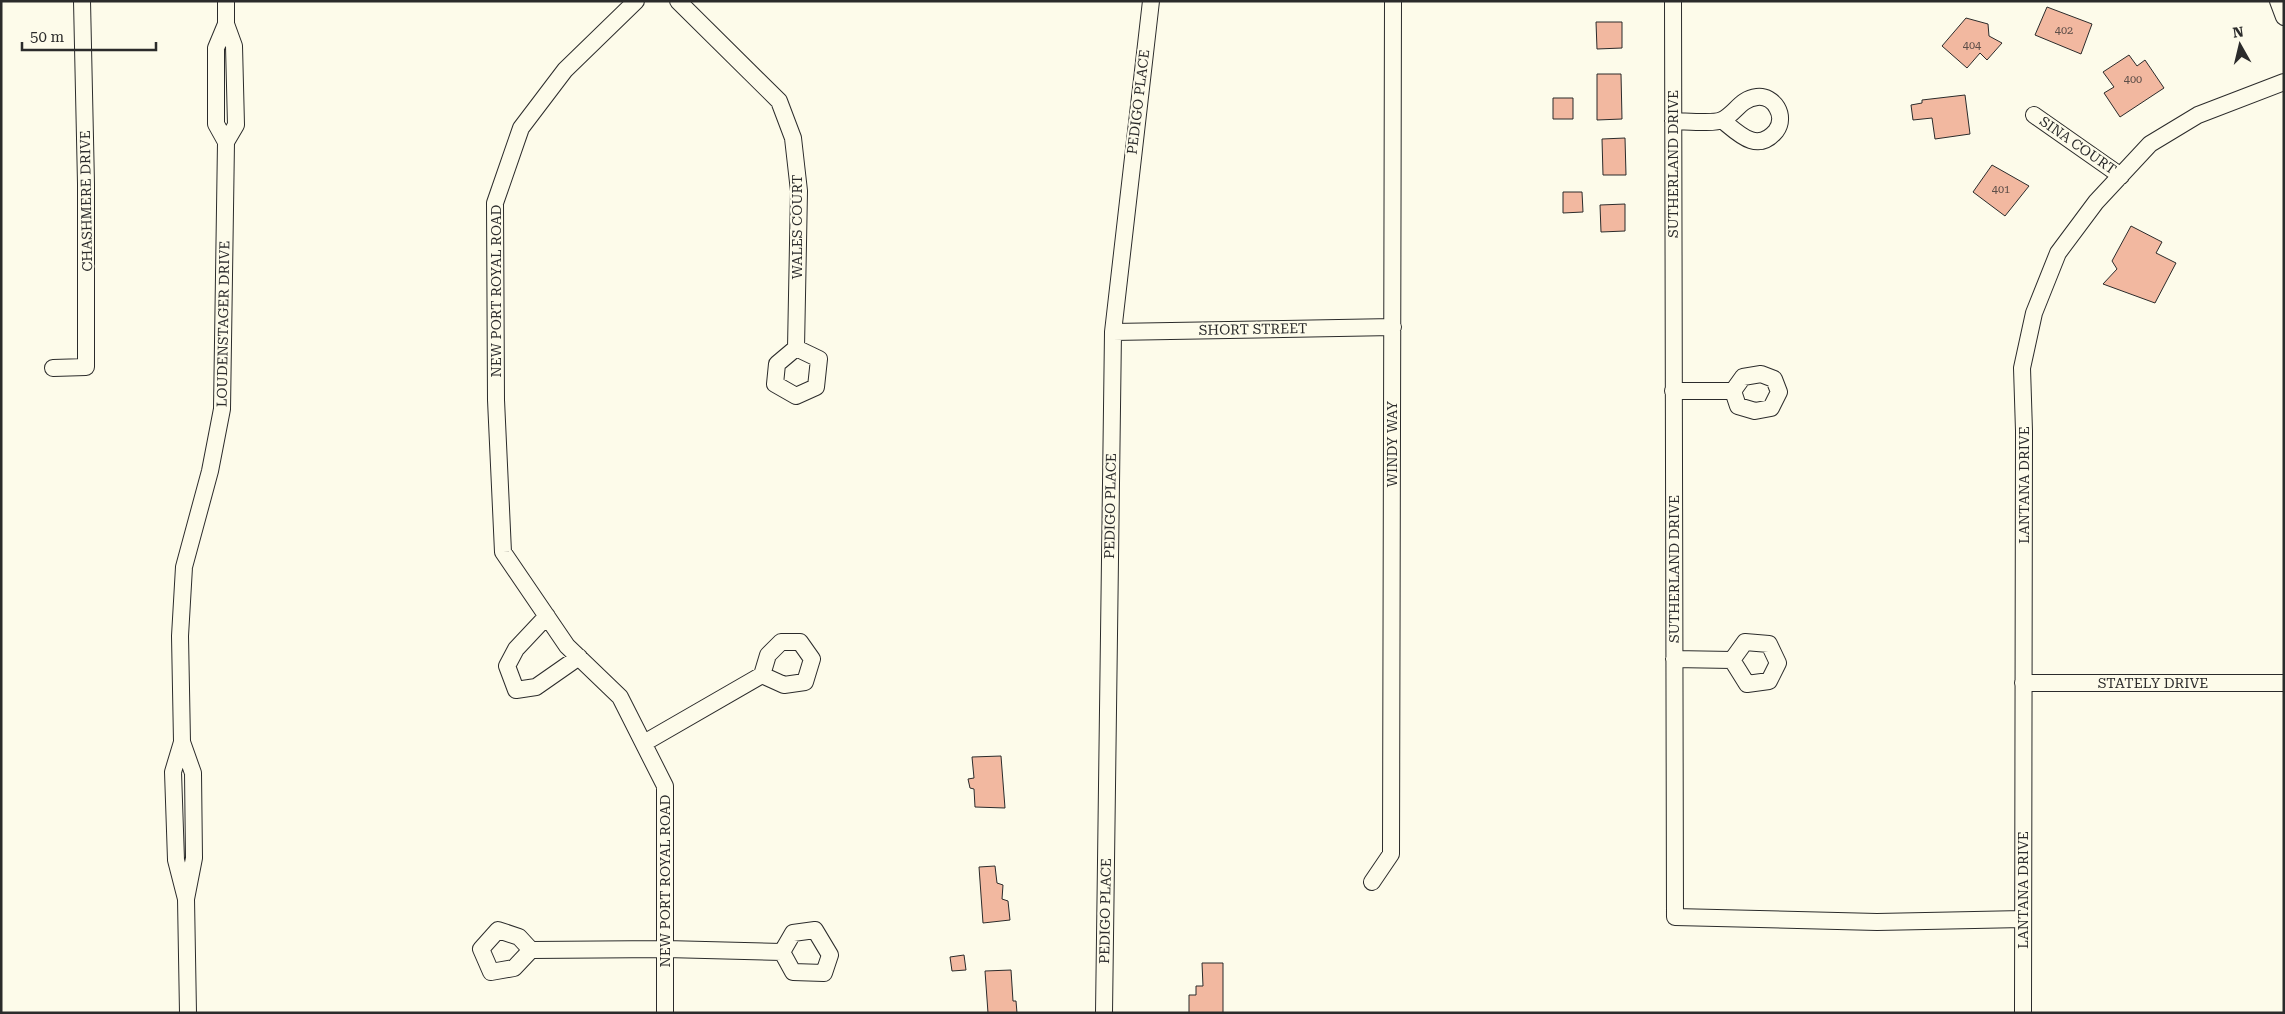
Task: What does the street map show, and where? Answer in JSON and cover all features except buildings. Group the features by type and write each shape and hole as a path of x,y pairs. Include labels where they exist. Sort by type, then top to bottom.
{"street":[{"name":"CHASHMERE DRIVE","path":"53,368 86,367 86,184 82,1"},
{"name":"LOUDENSTAGER DRIVE","path":"188,1013 186,899 194,858 193,773 182,742 180,636 184,567 210,471 222,409 226,142 236,125 234,46 226,24 226,1"},
{"name":"NEW PORT ROYAL ROAD","path":"636,1 565,70 521,128 495,203 496,400 504,552 567,646 620,697 665,786 665,1013"},
{"name":"WALES COURT","path":"678,1 779,101 793,138 799,191 796,348"},
{"name":"PEDIGO PLACE","path":"1104,1013 1113,332 1151,1"},
{"name":"WINDY WAY","path":"1372,882 1390,854 1393,1"},
{"name":"SUTHERLAND DRIVE","path":"1673,1 1675,917 1894,922 2023,919"},
{"path":"2278,1 2284,16"},
{"name":"LANTANA DRIVE","path":"2023,1013 2024,431 2022,368 2034,313 2058,254 2096,202 2150,144 2198,115 2284,82"},
{"name":"SINA COURT","path":"2034,115 2121,176"},
{"path":"1673,121 1722,120"},
{"name":"SHORT STREET","path":"1113,332 1393,327"},
{"path":"1673,391 1733,391"},
{"path":"547,616 516,649 507,666 516,690 536,687 579,657"},
{"path":"1674,659 1732,660"},
{"path":"644,743 762,675"},
{"name":"STATELY DRIVE","path":"2023,684 2284,683"},
{"path":"531,950 666,949 782,952"}]}
